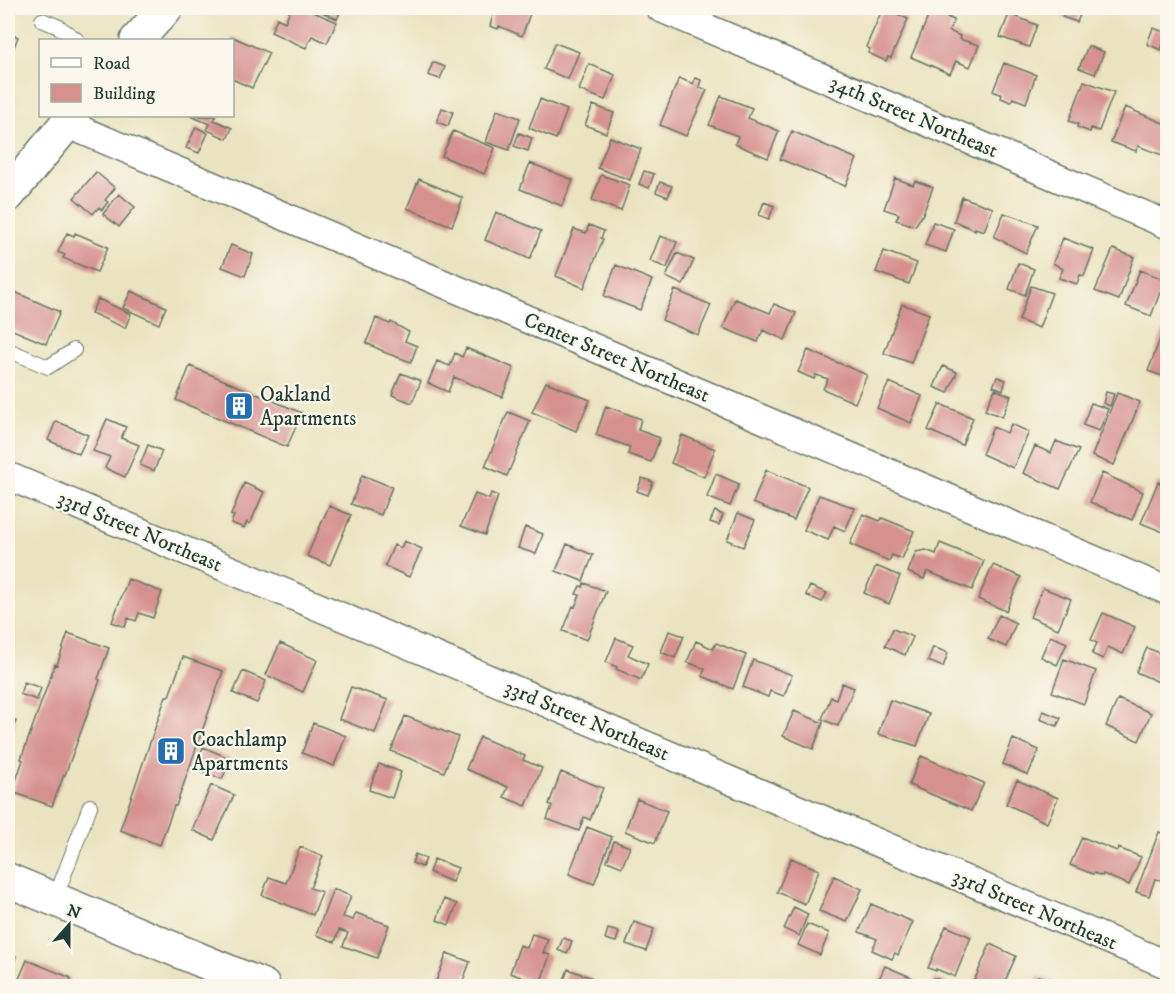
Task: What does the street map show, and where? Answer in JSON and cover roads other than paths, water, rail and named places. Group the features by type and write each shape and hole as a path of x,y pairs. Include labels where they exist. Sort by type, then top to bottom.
{"main road":[{"path":"138,39 166,8"},
{"path":"8,195 70,120"},
{"path":"8,880 263,987"}],"street":[{"name":"34th Street Northeast","path":"660,8 1167,225"},
{"name":"Center Street Northeast","path":"70,120 1167,591"},
{"name":"33rd Street Northeast","path":"8,476 1167,965"}],"lane":[{"path":"42,20 59,27 76,39"},
{"path":"8,350 48,367 74,350"},
{"path":"55,900 90,806"}],"place":[{"name":"Oakland Apartments","path":"239,406"},
{"name":"Coachlamp Apartments","path":"171,751"}]}
